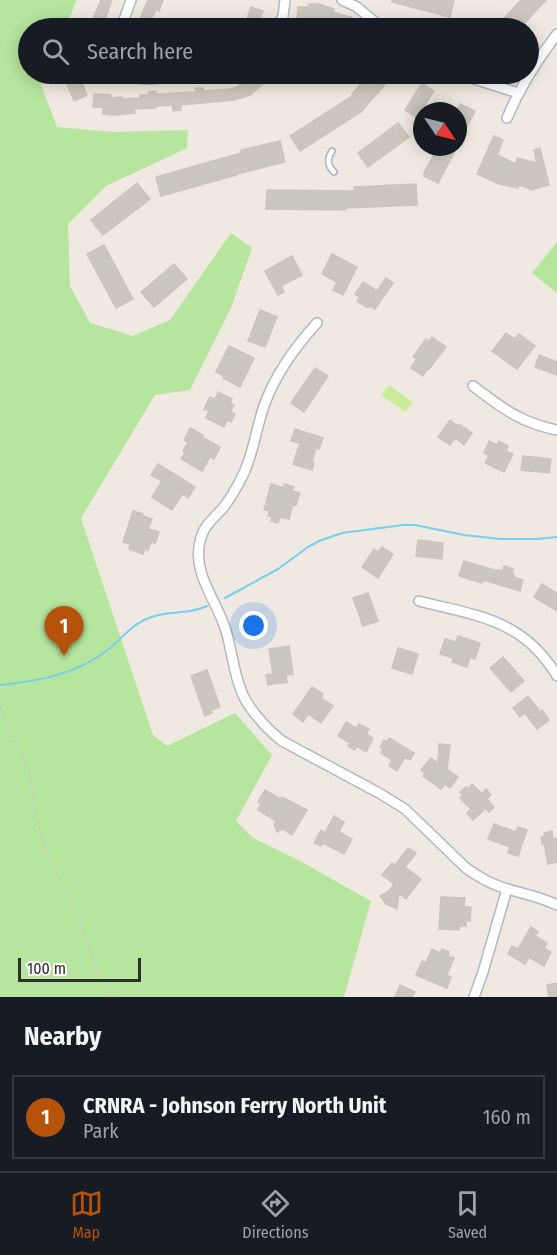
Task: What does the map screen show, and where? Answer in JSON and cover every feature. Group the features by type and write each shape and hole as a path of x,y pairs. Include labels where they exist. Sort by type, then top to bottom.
{"street":[{"path":"125,18 131,0"},
{"path":"283,18 285,0"},
{"path":"342,0 370,18"},
{"path":"539,59 557,34"},
{"path":"490,84 518,93"},
{"path":"507,118 524,84"},
{"path":"317,323 273,384 264,404 243,476 224,506 210,521 200,540 198,554 202,579 227,632 241,689 251,709 263,725 282,741 405,809 466,868 487,881 507,889 557,904"},
{"path":"473,386 507,411 557,430"},
{"path":"419,601 485,618 518,633 535,646 557,676"},
{"path":"474,997 507,889"}],"lane":[{"path":"332,151 328,162 334,172"}],"path":[{"path":"0,705 29,770 36,815 45,849 68,893 98,971 113,997"}],"green space":[{"path":"0,0 77,0 69,18 18,18 18,84 41,84 57,127 113,132 188,130 187,148 106,186 68,224 70,286 90,323 133,336 170,320 231,233 252,248 231,308 190,390 155,395 81,518 153,735 167,746 235,713 272,755 236,821 253,838 371,901 344,997 0,997"},
{"path":"557,242 557,293 532,273"},
{"path":"389,385 413,402 405,412 381,395"}],"building":[{"path":"101,0 112,0 105,18 93,18"},
{"path":"148,0 163,0 159,11 156,9 152,18 140,18"},
{"path":"392,0 454,0 450,17 392,2"},
{"path":"521,0 546,0 529,18 504,18"},
{"path":"309,4 319,4 334,9 333,12 352,18 297,18 298,7 308,7"},
{"path":"251,7 263,11 261,18 247,18"},
{"path":"67,84 82,84 87,95 74,101"},
{"path":"239,84 263,84 250,95 234,100 181,105 181,110 173,111 173,105 156,106 156,108 134,109 135,113 115,115 103,114 103,107 93,107 94,94 111,95 111,98 122,97 123,99 140,98 140,95 149,95 149,92 156,91 156,94 196,92 195,88 203,88 203,91 240,86"},
{"path":"360,84 385,84 361,112 300,151 290,136 354,95 352,94"},
{"path":"424,84 434,91 427,102 413,102 413,115 405,110"},
{"path":"467,107 475,111 467,127"},
{"path":"398,123 409,137 368,167 358,153"},
{"path":"494,136 503,140 497,155 516,164 517,158 537,163 534,150 540,148 549,185 530,190 518,185 518,188 499,184 477,174"},
{"path":"280,141 285,162 161,196 156,177 241,153 241,150"},
{"path":"433,156 452,156 438,183 424,176"},
{"path":"137,183 150,199 103,235 91,220"},
{"path":"416,184 417,205 346,208 345,210 266,209 267,190 354,191 354,187"},
{"path":"104,245 133,299 116,308 87,254"},
{"path":"332,254 357,267 343,295 333,290 337,282 322,274"},
{"path":"292,256 302,275 281,286 284,292 278,295 265,271"},
{"path":"174,264 187,279 154,307 141,292"},
{"path":"386,278 393,283 375,309 370,306 368,308 357,301 360,297 355,294 363,282 377,291"},
{"path":"260,310 277,317 265,347 248,341"},
{"path":"506,333 515,339 519,334 535,346 517,369 492,351"},
{"path":"432,337 446,347 423,376 411,368 417,359 413,357 426,339 429,341"},
{"path":"229,346 254,358 240,387 216,372"},
{"path":"539,355 557,362 557,375 535,367"},
{"path":"315,368 328,376 304,412 291,403"},
{"path":"218,392 232,399 230,403 234,405 230,412 235,414 231,422 227,420 224,427 206,418 209,411 204,409 210,397 215,399"},
{"path":"450,420 472,433 464,445 455,438 450,445 438,437"},
{"path":"190,428 220,447 214,459 210,457 202,471 181,459 188,442 184,440"},
{"path":"295,429 323,438 319,449 316,448 312,470 293,464 300,443 291,441"},
{"path":"489,441 497,445 499,441 508,446 506,451 513,454 504,472 485,463 489,455 484,453"},
{"path":"523,456 551,459 549,473 521,470"},
{"path":"158,464 195,487 188,498 182,494 172,510 152,497 162,481 151,475"},
{"path":"271,484 284,488 284,484 294,487 292,491 300,493 296,505 293,504 289,519 280,517 278,523 271,521 272,517 268,516 270,511 264,510"},
{"path":"133,511 152,519 148,529 159,532 155,543 151,542 148,550 145,549 143,554 129,549 130,544 123,542"},
{"path":"418,540 443,543 442,559 416,556"},
{"path":"382,547 393,554 378,578 362,567 374,549 378,552"},
{"path":"464,561 498,571 502,571 504,566 513,569 513,577 523,580 520,591 483,580 482,583 459,576"},
{"path":"542,584 557,593 557,611 534,597"},
{"path":"368,593 378,621 363,626 353,598"},
{"path":"458,636 480,643 475,659 470,657 467,667 452,662 453,658 440,654 445,639 456,642"},
{"path":"289,646 293,674 286,675 287,682 268,685 266,675 273,674 269,649"},
{"path":"398,648 418,654 412,674 392,668"},
{"path":"503,657 524,681 511,692 490,668"},
{"path":"207,670 220,707 211,710 212,713 205,716 191,676"},
{"path":"312,687 323,694 321,698 333,706 321,723 308,714 303,722 293,714"},
{"path":"528,696 549,720 537,729 525,713 520,717 513,708"},
{"path":"346,722 356,728 359,724 369,729 366,734 373,738 366,752 356,746 355,750 348,746 350,743 338,736"},
{"path":"389,738 414,753 410,760 405,757 397,771 389,766 392,760 381,753 383,749 380,747 384,740 387,742"},
{"path":"439,744 450,745 447,769 458,777 450,788 445,784 441,789 423,776 425,773 421,770 431,758 438,763"},
{"path":"472,784 482,794 486,789 491,795 487,799 494,807 489,812 485,809 473,820 467,813 471,809 460,798 463,795 460,792 466,787 468,789"},
{"path":"265,790 307,810 292,835 283,829 277,832 274,824 276,821 258,810 261,804 258,802"},
{"path":"334,816 344,822 339,832 352,839 344,854 323,843 321,846 314,843 321,830 325,833"},
{"path":"494,824 516,832 518,827 527,830 518,856 508,853 510,847 488,839"},
{"path":"552,831 553,839 557,838 557,862 548,864 541,837 545,837 544,833"},
{"path":"408,848 416,853 405,867 421,879 406,899 399,893 397,909 386,904 380,896 389,891 394,884 382,875 392,863 395,865"},
{"path":"441,897 465,898 464,907 471,907 470,921 466,920 466,926 460,926 459,930 439,929"},
{"path":"531,927 538,932 535,936 547,943 544,948 551,952 544,966 529,957 525,964 508,954 512,946 518,949"},
{"path":"432,949 440,953 442,949 449,952 448,956 454,958 447,975 451,977 447,988 416,975 422,961 426,963"},
{"path":"557,983 557,997 549,997 547,985"},
{"path":"400,985 415,992 412,997 395,997"}],"waterway":[{"path":"225,598 278,569 308,547 342,533 415,525 464,535 500,539 557,537"},
{"path":"0,685 55,676 93,660 144,620 207,606"}],"place":[{"name":"CRNRA - Johnson Ferry North Unit","path":"64,656"}]}
